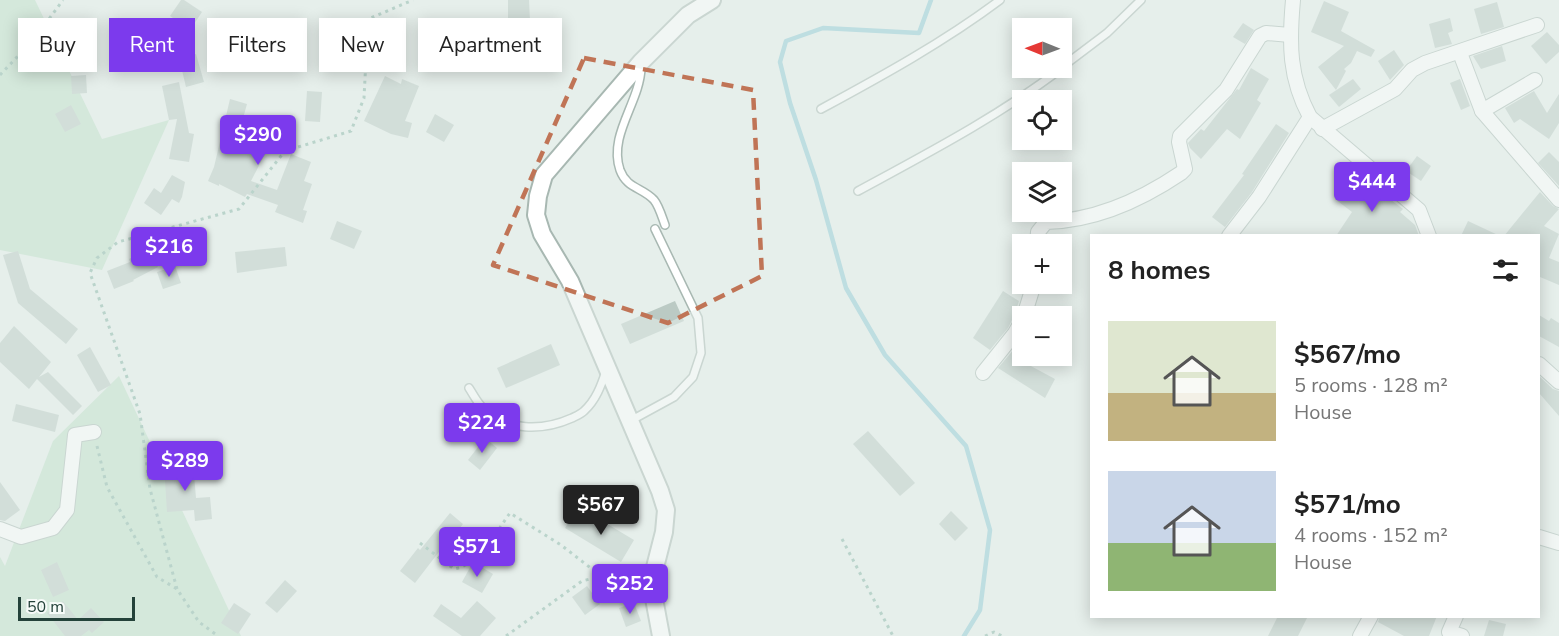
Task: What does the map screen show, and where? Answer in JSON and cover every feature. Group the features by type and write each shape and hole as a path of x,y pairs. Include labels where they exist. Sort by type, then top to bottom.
{"street":[{"path":"661,636 652,579 664,532 666,510 660,491 570,281 542,234 536,215 544,175 641,62 688,15 712,0"},
{"path":"1293,0 1290,35 1294,78 1301,102 1310,117 1322,129 1419,210 1428,234"},
{"path":"1322,129 1395,89 1412,70 1425,63 1537,25"},
{"path":"1038,234 1046,222 1069,222 1134,201 1181,173 1185,169 1185,163 1179,142 1184,130 1226,90 1260,36 1266,33 1290,35"},
{"path":"1460,53 1482,111 1559,200"},
{"path":"1482,111 1535,80"},
{"path":"1231,234 1259,197 1310,117"},
{"path":"984,373 1012,337"},
{"path":"1540,365 1559,382"},
{"path":"0,529 21,537 53,528 67,510 75,435 94,432"},
{"path":"1540,537 1559,543"},
{"path":"1360,636 1370,618"}],"lane":[{"path":"821,109 903,64 1000,0"},
{"path":"1072,59 1107,33 1141,0"},
{"path":"641,62 640,80 621,133 618,157 621,171 629,184 654,200 665,225"},
{"path":"858,191 1026,96 1048,78"},
{"path":"630,421 674,397 693,377 701,353 698,318 655,229"},
{"path":"469,388 482,407 496,417 514,425 535,428 558,424 583,413 598,395 607,369"}],"path":[{"path":"0,75 34,38 63,0"},
{"path":"218,636 199,622 177,589 150,489 140,414 90,273 97,258 118,242 239,209 285,152 351,130 364,98 366,59 359,23 413,0"},
{"path":"94,432 107,487 157,577 177,589"},
{"path":"420,543 454,569 462,568 480,555 510,513 561,545 601,576"},
{"path":"842,539 893,636"},
{"path":"506,636 582,581 622,571 655,568"},
{"path":"985,636 994,632 1002,636"}],"highlighted area":[{"path":"584,58 753,90 762,276 668,323 493,265"}],"green space":[{"path":"0,0 35,0 44,18 18,18 18,72 70,72 102,139 169,120 102,270 0,250"},
{"path":"119,376 241,636 0,636 0,557 5,566 53,441"}],"building":[{"path":"181,0 202,12 195,22 195,18 170,16"},
{"path":"508,0 529,0 530,18 508,18"},
{"path":"1324,1 1349,12 1341,31 1375,50 1371,57 1357,51 1351,63 1344,69 1346,71 1336,90 1318,67 1344,46 1311,32"},
{"path":"1497,2 1504,27 1481,34 1474,9"},
{"path":"1450,18 1453,31 1448,33 1452,44 1435,48 1429,24"},
{"path":"1243,23 1254,30 1245,44 1233,37"},
{"path":"1547,32 1559,45 1559,52 1546,64 1531,46"},
{"path":"1502,46 1506,61 1481,69 1473,56"},
{"path":"1394,50 1404,65 1390,80 1378,61"},
{"path":"195,54 204,82 186,87 182,72 195,72"},
{"path":"1251,68 1269,79 1257,100 1261,103 1240,139 1227,129 1201,159 1188,143 1201,129 1204,131 1237,89 1239,90"},
{"path":"86,75 87,93 72,94 71,76"},
{"path":"385,76 401,84 402,79 419,86 405,121 412,123 408,138 391,134 364,121"},
{"path":"1353,79 1361,89 1339,107 1329,95"},
{"path":"1460,79 1470,106 1461,110 1450,83"},
{"path":"179,82 189,133 194,134 189,162 169,159 177,119 169,120 162,86"},
{"path":"307,91 322,92 320,122 305,121"},
{"path":"1534,91 1547,113 1559,94 1559,123 1549,139 1520,119 1514,123 1505,108"},
{"path":"230,99 247,104 242,122 275,136 251,181 277,190 291,154 311,162 304,181 312,184 303,210 307,211 303,223 275,212 278,205 247,194 245,197 208,181 214,167"},
{"path":"71,105 81,124 65,132 55,114"},
{"path":"435,114 454,125 444,142 426,132"},
{"path":"1276,124 1289,133 1252,192 1225,227 1212,217 1244,175 1242,174"},
{"path":"1549,152 1559,162 1559,186 1538,163"},
{"path":"1417,156 1431,166 1421,181 1406,171"},
{"path":"172,175 185,182 182,197 179,203 172,199 161,215 144,203 154,188 161,193"},
{"path":"1352,176 1368,189 1371,185 1403,209 1400,212 1415,225 1418,234 1337,234 1352,212 1335,199"},
{"path":"1540,192 1559,209 1544,226 1559,234 1549,258 1559,262 1559,285 1540,277 1540,234 1506,234"},
{"path":"337,221 362,231 354,249 330,239"},
{"path":"1468,221 1496,234 1462,234"},
{"path":"192,233 201,249 185,258 179,249 184,237"},
{"path":"285,247 287,266 237,273 235,252"},
{"path":"149,249 158,267 114,289 107,271 130,262 129,259"},
{"path":"18,251 30,289 78,329 66,344 18,303 3,255"},
{"path":"175,266 181,283 163,289 157,272"},
{"path":"1003,291 1019,301 1017,306 1012,306 1012,320 1008,328 990,350 973,338"},
{"path":"675,301 684,321 630,344 621,324"},
{"path":"1540,316 1559,323 1559,347 1540,337"},
{"path":"14,326 51,362 39,377 48,372 82,406 73,415 37,379 29,389 0,362 0,343"},
{"path":"551,344 560,365 506,388 497,368"},
{"path":"90,347 111,385 98,392 77,355"},
{"path":"1012,352 1012,366 1031,366 1055,379 1045,398 998,368"},
{"path":"1540,377 1553,389 1559,391 1559,416 1540,394"},
{"path":"16,404 59,415 55,432 12,421"},
{"path":"868,431 915,483 900,496 853,444"},
{"path":"485,438 497,448 480,470 468,460"},
{"path":"193,462 196,498 210,497 212,519 195,521 194,510 167,512 164,465"},
{"path":"0,482 20,510 5,521 0,520"},
{"path":"951,511 968,528 955,541 939,524"},
{"path":"575,512 590,522 594,516 634,540 621,562 565,528"},
{"path":"450,513 463,524 415,583 400,571"},
{"path":"57,562 69,590 53,597 41,570"},
{"path":"473,562 493,574 482,593 462,582"},
{"path":"285,580 297,591 277,613 265,603"},
{"path":"587,586 600,604 585,615 572,597"},
{"path":"63,601 78,620 91,608 104,622 92,633 89,630 81,636 65,636 47,613"},
{"path":"477,601 496,618 480,636 462,636 433,616 441,604 461,618"},
{"path":"234,603 251,614 238,634 221,623"},
{"path":"634,603 641,621 626,627 619,608"},
{"path":"1277,618 1307,618 1298,636 1268,636"},
{"path":"1379,618 1436,618 1429,636 1404,636 1378,622"},
{"path":"1489,620 1506,624 1503,636 1484,636"}],"waterway":[{"path":"931,0 919,33 823,28 786,41 780,62 790,103 816,180 846,288 885,355 966,446 990,530 980,610 964,636"}]}
